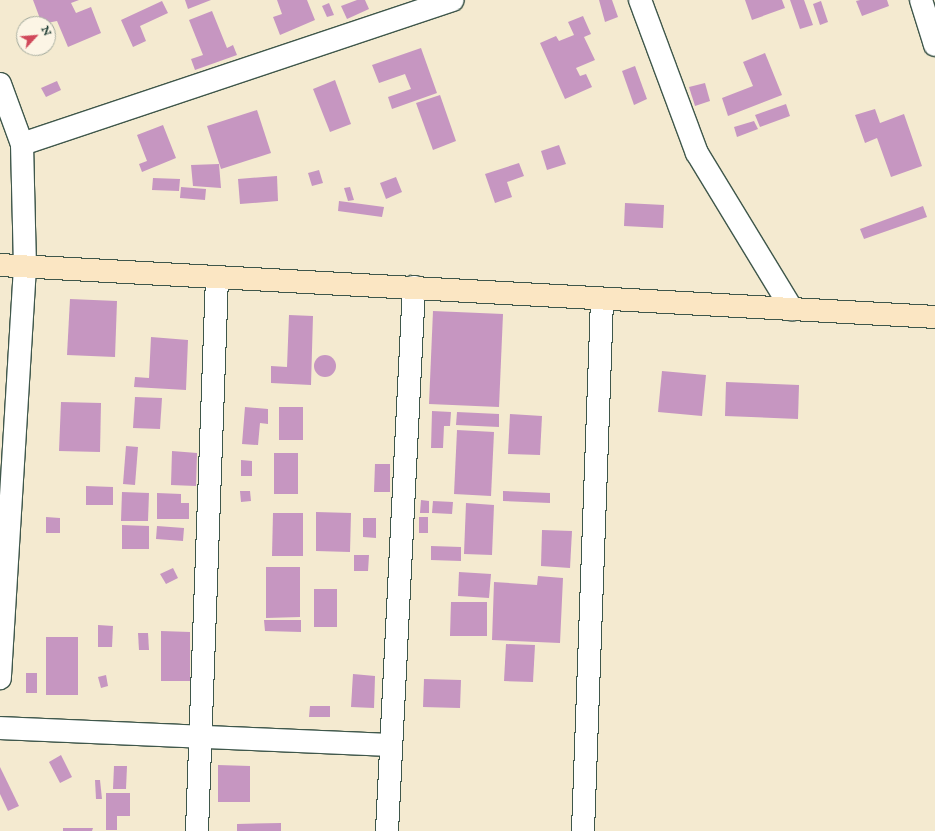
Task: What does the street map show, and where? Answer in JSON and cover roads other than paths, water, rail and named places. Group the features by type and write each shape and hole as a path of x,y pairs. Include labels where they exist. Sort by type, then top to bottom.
{"street":[{"path":"22,144 454,0"},
{"path":"640,0 697,153 792,309"},
{"path":"920,0 935,45"},
{"path":"0,84 22,144 25,267 0,678"},
{"path":"0,265 935,317"},
{"path":"197,831 217,277"},
{"path":"387,831 414,287"},
{"path":"584,831 602,299"},
{"path":"0,728 391,745"}]}
